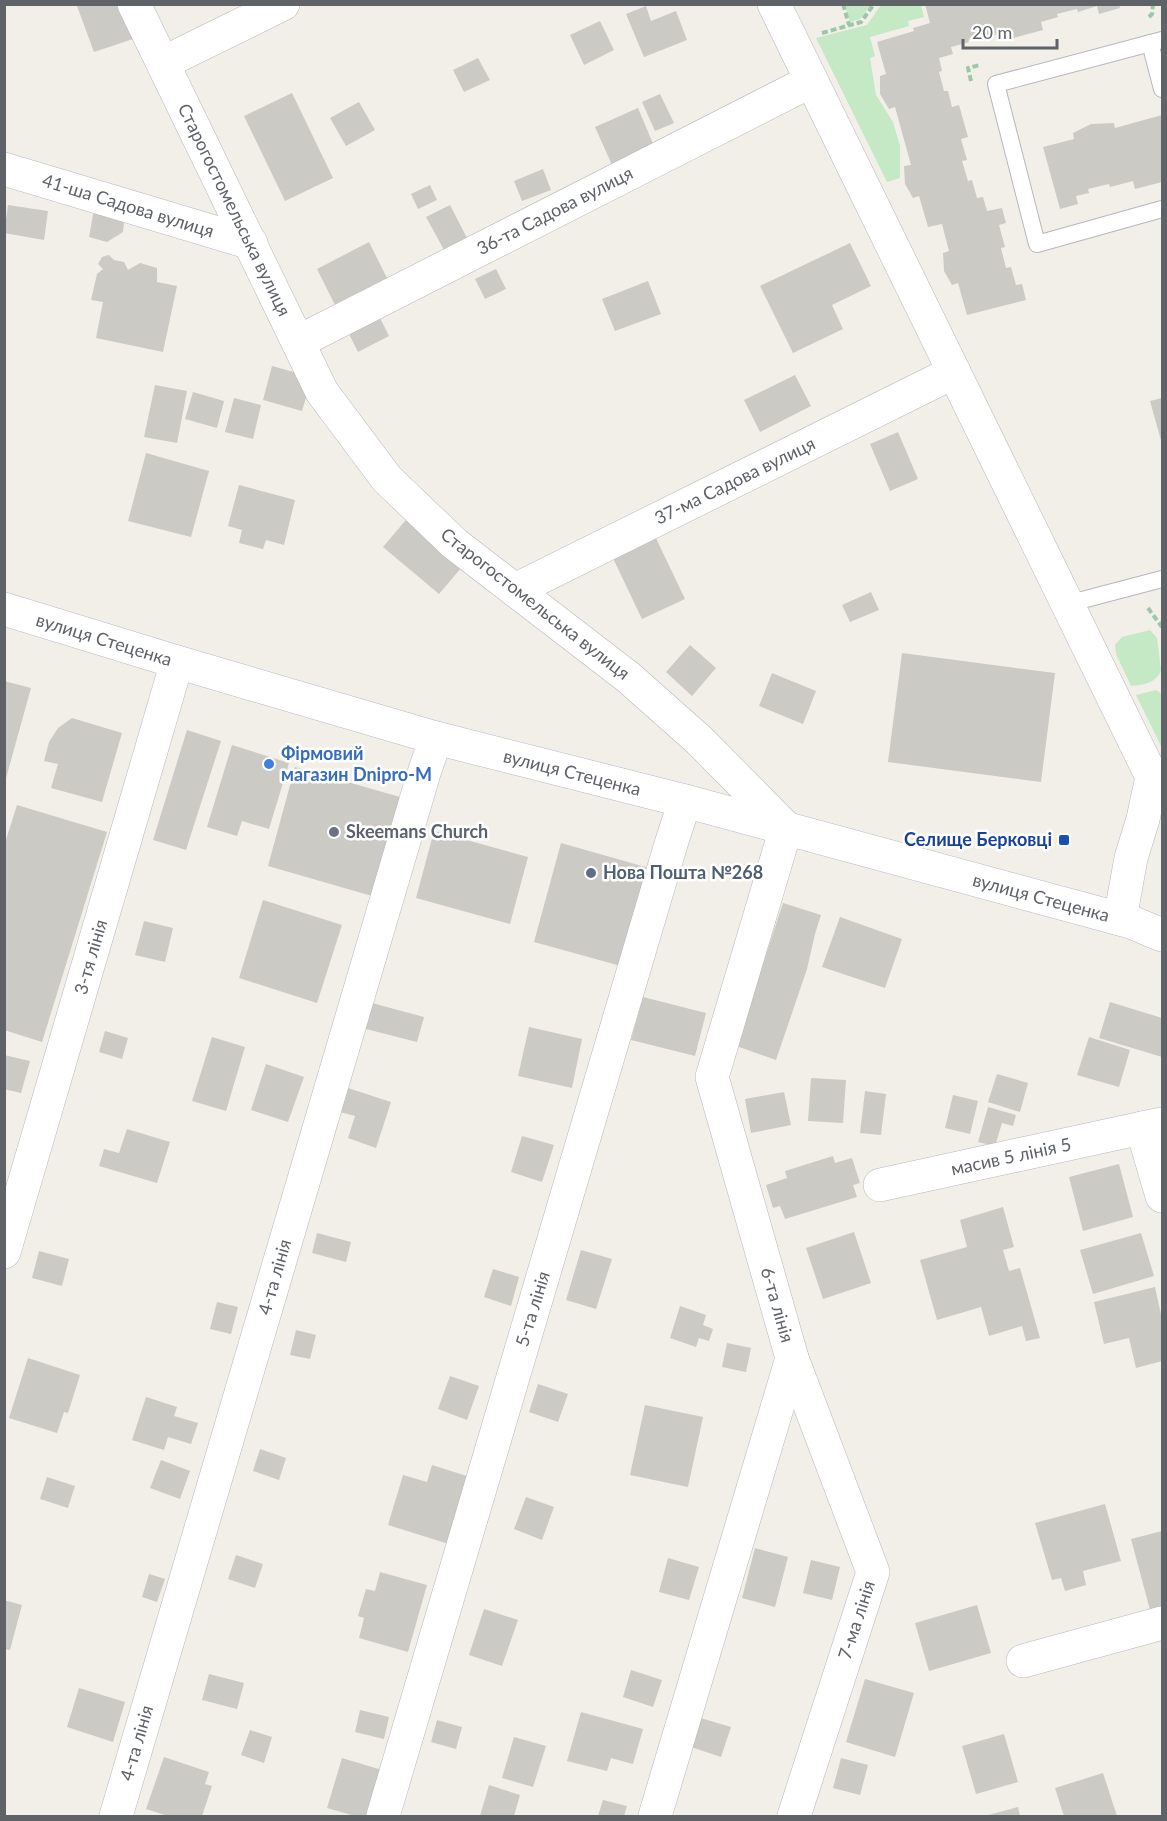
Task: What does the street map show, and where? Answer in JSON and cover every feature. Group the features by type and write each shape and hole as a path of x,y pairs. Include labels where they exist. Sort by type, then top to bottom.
{"street":[{"name":"Старогостомельська вулиця","path":"134,4 322,392 387,479 455,544 628,677 699,740 786,828"},
{"path":"163,63 283,4"},
{"path":"774,4 1152,777 1143,819 1131,858 1147,927"},
{"name":"36-та Садова вулиця","path":"298,342 812,81"},
{"name":"41-ша Садова вулиця","path":"4,169 250,243"},
{"name":"37-ма Садова вулиця","path":"515,590 954,372"},
{"name":"вулиця Стеценка","path":"4,609 436,738 685,801 1147,927"},
{"name":"3-тя лінія","path":"4,1252 177,662"},
{"name":"4-та лінія","path":"116,1816 436,738"},
{"name":"5-та лінія","path":"382,1816 685,801"},
{"name":"6-та лінія","path":"655,1816 792,1358 712,1077 786,828"},
{"path":"1152,1126 1162,1196"},
{"name":"масив 5 лінія 5","path":"880,1185 1152,1126"},
{"name":"7-ма лінія","path":"792,1358 873,1572 794,1816"},
{"path":"1023,1661 1162,1623"}],"lane":[{"path":"1162,89 1156,41 996,84 1038,244 1162,209"},
{"path":"1067,604 1162,579"}],"path":[{"path":"843,4 849,25"},
{"path":"818,34 861,22 874,4"},
{"path":"1147,19 1152,14 1153,4"},
{"path":"974,90 968,68 991,62"},
{"path":"1144,603 1162,627"}],"green space":[{"path":"845,4 871,5 860,19 850,22"},
{"path":"881,5 921,5 924,17 908,21 909,26 870,37 875,56 870,58 876,95 893,122 900,146 900,178 887,182 816,38 867,25"},
{"path":"1150,630 1157,638 1161,670 1153,681 1131,686 1116,654 1115,645 1122,637"},
{"path":"1156,690 1162,694 1162,748 1136,695"}],"building":[{"path":"81,4 125,4 136,38 94,52 77,6"},
{"path":"925,4 1119,4 1120,8 1099,14 1097,6 1078,12 1077,9 1057,14 1058,17 1041,22 1043,30 1010,39 1008,32 987,37 986,34 977,36 969,39 970,42 951,47 953,54 939,58 942,71 939,72 944,91 948,91 952,107 959,105 968,137 961,139 967,160 962,161 968,181 972,180 977,198 983,197 987,211 1002,208 1006,223 999,225 1005,247 1001,248 1006,268 1011,267 1016,285 1022,284 1026,300 967,315 958,283 952,285 944,271 943,253 949,251 942,224 928,227 919,196 913,198 905,184 904,166 911,165 895,107 889,109 880,94 880,76 886,74 877,42 914,31 913,28 930,23"},
{"path":"646,6 651,21 676,11 687,40 644,57 626,14"},
{"path":"600,21 614,50 584,65 570,35"},
{"path":"478,58 490,80 464,92 453,70"},
{"path":"292,93 333,178 285,201 244,116"},
{"path":"660,94 674,123 655,131 642,102"},
{"path":"359,102 375,130 346,146 330,118"},
{"path":"638,108 659,158 617,176 595,127"},
{"path":"1162,115 1162,182 1135,189 1133,181 1110,187 1109,184 1088,189 1089,193 1076,196 1078,204 1060,209 1043,147 1074,139 1073,133 1091,124 1114,123 1115,128"},
{"path":"543,169 551,190 522,201 514,181"},
{"path":"430,185 437,200 418,209 411,194"},
{"path":"8,205 48,211 44,240 4,233"},
{"path":"450,205 467,238 444,250 426,217"},
{"path":"94,210 125,213 123,232 107,242 89,237"},
{"path":"369,242 391,286 339,313 317,269"},
{"path":"850,243 871,286 832,305 843,329 793,353 760,286"},
{"path":"109,255 114,260 124,262 128,270 140,263 157,268 157,282 177,286 163,352 96,338 103,302 91,300 97,274 103,269 98,264 102,257"},
{"path":"496,269 506,289 485,299 475,279"},
{"path":"648,281 661,314 615,331 602,299"},
{"path":"376,310 389,336 358,352 345,326"},
{"path":"272,366 312,377 302,411 263,400"},
{"path":"795,375 811,406 760,432 744,400"},
{"path":"155,385 187,391 177,443 144,437"},
{"path":"193,392 224,401 217,428 185,419"},
{"path":"234,398 261,405 253,439 225,432"},
{"path":"1162,398 1162,444 1150,401"},
{"path":"898,432 918,479 890,491 870,444"},
{"path":"146,453 209,471 191,537 128,521"},
{"path":"239,485 295,500 284,545 266,540 263,549 239,543 242,530 228,526"},
{"path":"411,514 467,561 439,594 383,547"},
{"path":"653,532 685,599 642,619 610,552"},
{"path":"871,592 879,610 850,622 842,605"},
{"path":"690,645 716,668 692,696 666,672"},
{"path":"902,653 1055,673 1041,782 888,762"},
{"path":"772,673 816,691 803,724 759,706"},
{"path":"4,681 31,688 5,782 4,782"},
{"path":"72,718 122,733 102,802 51,788 58,764 44,761 49,742 58,728"},
{"path":"187,730 221,741 186,850 153,840"},
{"path":"232,745 289,763 269,829 242,821 237,836 207,827"},
{"name":"Skeemans Church","path":"295,767 400,797 372,896 268,866"},
{"path":"17,805 107,832 42,1042 4,1030 4,846"},
{"path":"434,831 528,857 510,924 416,898"},
{"path":"561,843 649,868 621,966 534,942"},
{"path":"263,900 342,925 317,1003 239,978"},
{"path":"783,903 821,915 807,969 776,1060 736,1046"},
{"path":"840,917 902,939 885,988 822,967"},
{"path":"144,921 173,928 165,962 135,955"},
{"path":"643,997 706,1013 695,1056 631,1040"},
{"path":"1110,1002 1162,1018 1162,1057 1099,1038"},
{"path":"372,1003 424,1017 417,1042 366,1029"},
{"path":"529,1027 582,1039 572,1088 518,1076"},
{"path":"105,1031 128,1038 122,1059 99,1052"},
{"path":"212,1037 245,1047 226,1111 192,1101"},
{"path":"1089,1037 1130,1050 1119,1087 1077,1075"},
{"path":"4,1055 30,1061 21,1093 4,1089"},
{"path":"266,1064 304,1077 288,1122 251,1110"},
{"path":"997,1074 1028,1083 1020,1112 988,1102"},
{"path":"811,1078 846,1080 843,1123 808,1121"},
{"path":"348,1088 391,1102 376,1148 348,1138 355,1116 340,1112"},
{"path":"865,1091 886,1094 881,1135 860,1133"},
{"path":"784,1092 791,1125 751,1133 745,1099"},
{"path":"953,1095 978,1101 970,1134 945,1128"},
{"path":"988,1107 1016,1115 1013,1126 1002,1123 995,1146 978,1142"},
{"path":"127,1129 170,1142 157,1183 99,1166 104,1149 119,1153"},
{"path":"522,1136 554,1145 542,1182 511,1172"},
{"path":"833,1156 835,1163 852,1158 860,1183 853,1185 857,1197 785,1219 780,1206 773,1208 766,1185 787,1178 785,1171"},
{"path":"1119,1164 1133,1217 1083,1231 1069,1177"},
{"path":"1003,1207 1014,1247 1003,1250 1009,1271 1020,1268 1040,1338 1026,1341 1022,1326 989,1336 981,1307 937,1320 920,1260 967,1247 960,1220"},
{"path":"854,1232 871,1283 823,1299 806,1248"},
{"path":"317,1233 351,1242 346,1262 312,1253"},
{"path":"1141,1233 1154,1276 1093,1294 1080,1250"},
{"path":"581,1250 612,1259 596,1309 566,1300"},
{"path":"39,1251 69,1259 62,1286 32,1278"},
{"path":"493,1269 519,1277 511,1306 484,1297"},
{"path":"1155,1287 1162,1319 1162,1361 1136,1368 1129,1338 1104,1344 1094,1302"},
{"path":"217,1302 238,1307 231,1334 210,1329"},
{"path":"680,1306 706,1315 703,1325 713,1329 709,1341 699,1338 696,1347 670,1338"},
{"path":"296,1330 316,1335 310,1359 290,1355"},
{"path":"727,1343 751,1348 746,1372 722,1367"},
{"path":"28,1358 80,1375 68,1413 64,1412 57,1433 9,1418"},
{"path":"450,1376 479,1386 467,1420 438,1409"},
{"path":"538,1384 568,1394 558,1422 529,1412"},
{"path":"146,1397 177,1407 174,1416 198,1423 191,1444 168,1437 164,1450 132,1440"},
{"path":"645,1405 703,1417 688,1487 630,1475"},
{"path":"260,1449 286,1458 279,1480 253,1471"},
{"path":"161,1460 190,1471 180,1499 150,1488"},
{"path":"432,1465 473,1478 452,1545 388,1525 403,1475 427,1482"},
{"path":"47,1477 75,1486 68,1508 40,1499"},
{"path":"526,1497 554,1507 542,1540 514,1529"},
{"path":"1105,1504 1121,1561 1083,1571 1086,1585 1065,1591 1061,1578 1052,1580 1035,1523"},
{"path":"1162,1531 1162,1607 1150,1610 1131,1539"},
{"path":"755,1548 788,1557 775,1607 742,1598"},
{"path":"236,1555 263,1564 255,1588 228,1579"},
{"path":"668,1558 699,1567 689,1600 659,1592"},
{"path":"811,1560 840,1567 832,1600 803,1593"},
{"path":"380,1572 427,1585 408,1652 359,1638 364,1618 358,1616 366,1589 375,1591"},
{"path":"149,1574 165,1579 157,1602 142,1597"},
{"path":"4,1600 22,1605 10,1650 4,1649"},
{"path":"977,1605 991,1653 929,1671 915,1623"},
{"path":"484,1609 518,1620 502,1666 469,1655"},
{"path":"631,1670 662,1680 653,1707 623,1697"},
{"path":"209,1674 244,1683 237,1709 202,1700"},
{"path":"865,1679 914,1693 895,1757 846,1742"},
{"path":"79,1688 125,1702 113,1742 67,1727"},
{"path":"360,1710 389,1717 384,1739 355,1732"},
{"path":"581,1712 643,1729 633,1764 611,1758 607,1771 567,1761"},
{"path":"697,1717 731,1727 721,1757 688,1746"},
{"path":"437,1720 462,1727 456,1749 431,1742"},
{"path":"250,1730 272,1737 264,1763 241,1755"},
{"path":"1004,1734 1018,1782 976,1794 962,1746"},
{"path":"514,1737 546,1746 533,1787 502,1778"},
{"path":"164,1757 209,1772 205,1784 212,1786 202,1816 168,1816 146,1809"},
{"path":"342,1758 382,1770 367,1816 355,1816 327,1808"},
{"path":"841,1758 868,1765 860,1795 833,1788"},
{"path":"1103,1773 1117,1816 1064,1816 1055,1788"},
{"path":"489,1785 520,1795 514,1816 480,1816"},
{"path":"603,1800 627,1806 624,1816 598,1816"},
{"path":"1018,1807 1020,1816 985,1816"}],"place":[{"name":"Фірмовий магазин Dnipro-M","path":"269,764"},
{"name":"Skeemans Church","path":"334,832"},
{"name":"Селище Берковці","path":"1064,840"},
{"name":"Нова Пошта №268","path":"591,873"}]}
